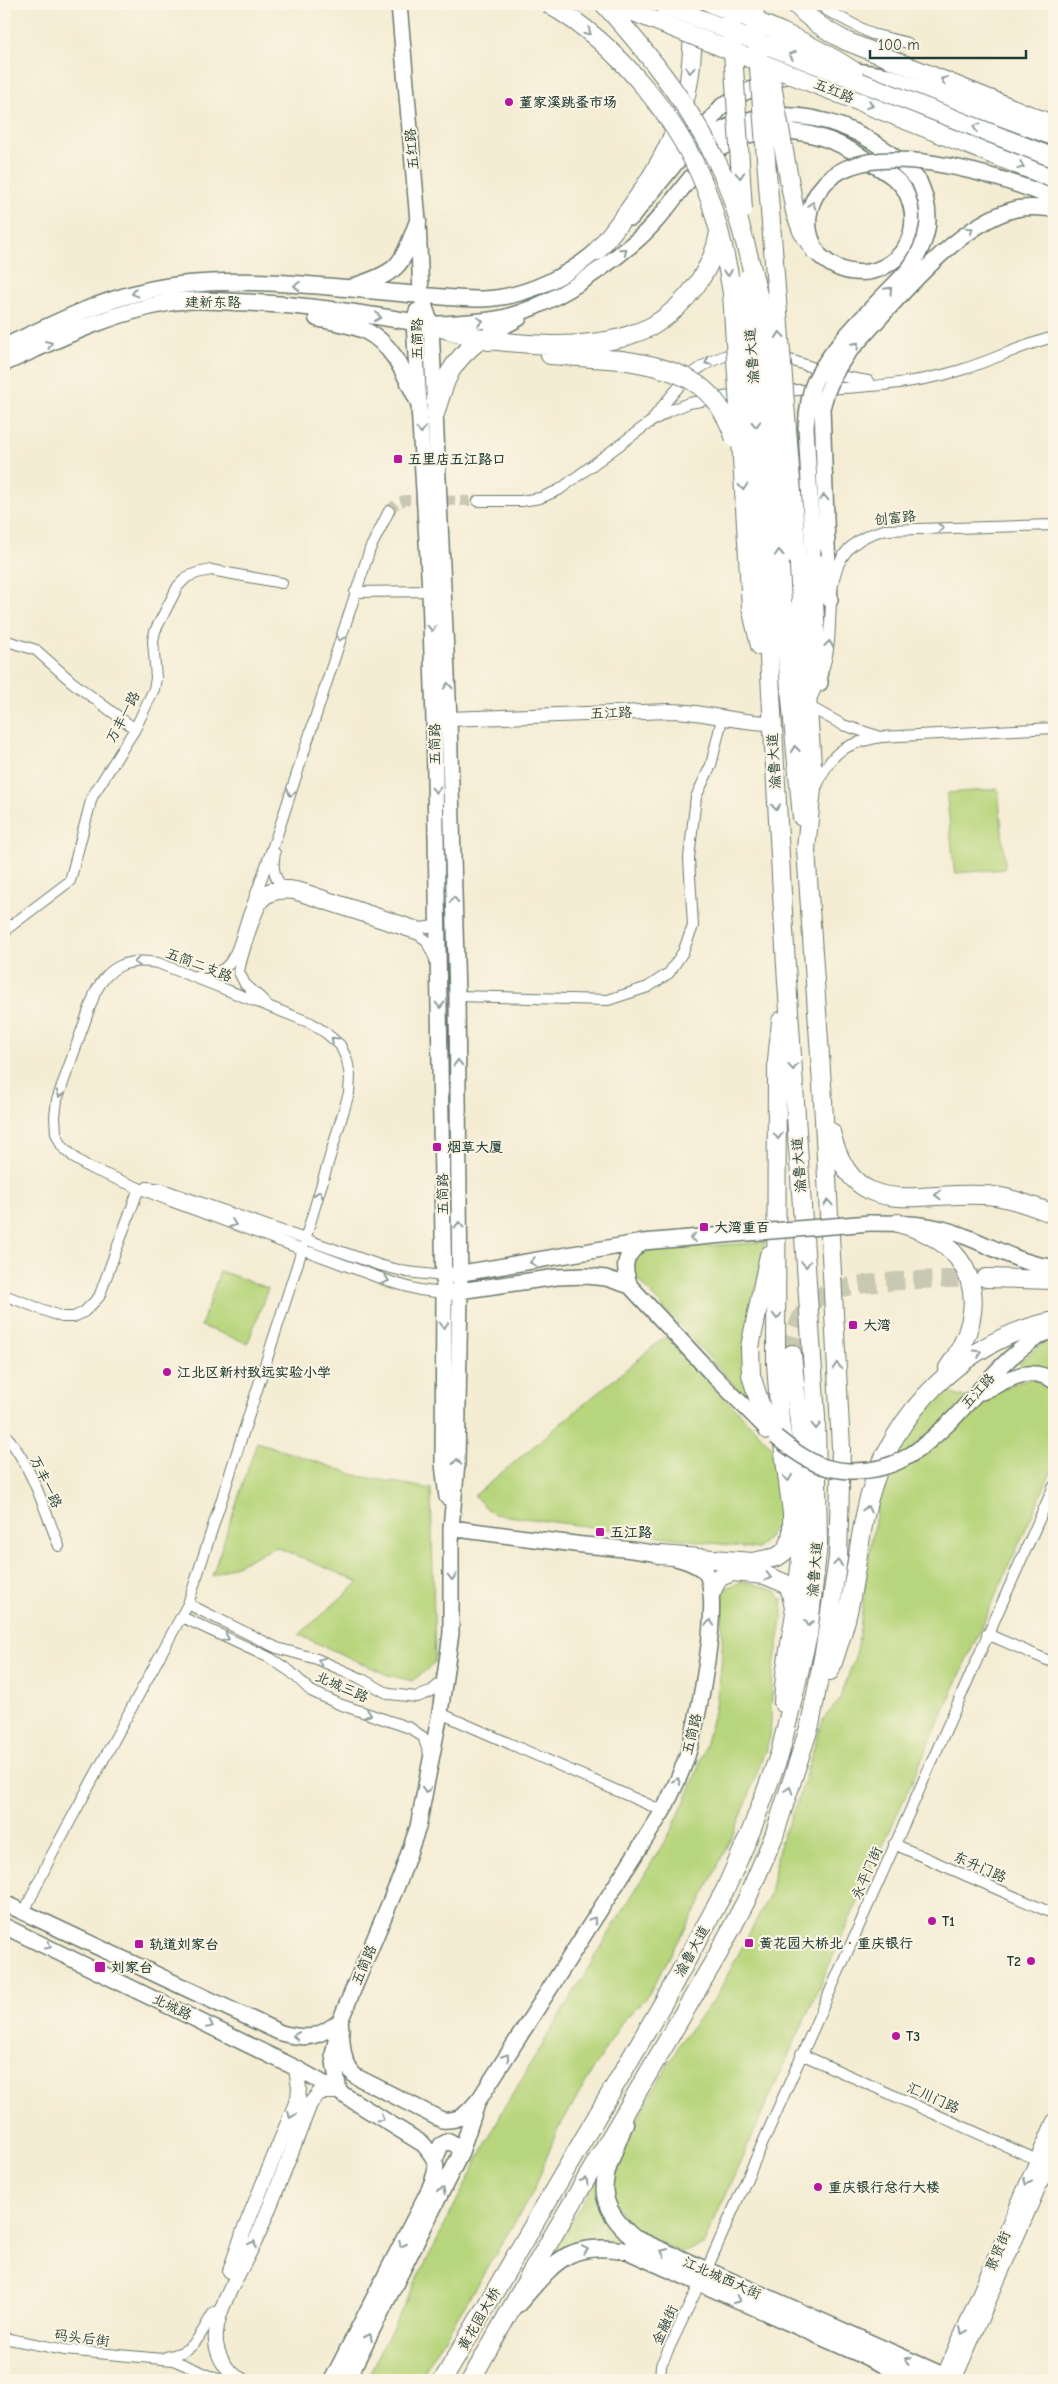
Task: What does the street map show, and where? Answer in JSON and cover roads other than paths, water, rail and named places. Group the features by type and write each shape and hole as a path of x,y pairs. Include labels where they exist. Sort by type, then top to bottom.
{"highway":[{"path":"548,4 594,37 626,67 671,126 694,163 709,199 724,248 732,293 742,465 766,603 794,740 806,850"},
{"path":"604,4 624,25 664,78 718,164 732,196 758,291 767,339 766,603"},
{"name":"五红路","path":"613,4 1054,179"},
{"name":"五红路","path":"662,4 886,83 1054,158"},
{"path":"598,250 631,209 657,165 680,117 689,80 694,4"},
{"path":"713,4 786,33 886,83"},
{"path":"721,4 734,82"},
{"name":"渝鲁大道","path":"515,2257 697,1944 751,1831 780,1753 808,1635 818,1544 816,1417 769,688 766,603 730,4"},
{"path":"754,4 805,557"},
{"path":"758,4 791,193 802,231 816,252"},
{"path":"795,4 816,23 846,41 1054,124"},
{"path":"435,414 445,378 456,362 482,339 521,344 571,345 605,342 653,326 678,306 697,284 712,258 718,238 722,194 718,164"},
{"path":"423,323 548,355 651,364 692,380 710,395 725,412 742,465"},
{"name":"渝鲁大道","path":"539,2271 634,2098 717,1956 746,1901 774,1836 810,1725 833,1602 841,1518 841,1448 823,1100 806,850 812,798 805,557"},
{"path":"660,1555 752,1562 777,1558 790,1543 792,1513 780,1421 776,1364 778,1061 786,966"},
{"path":"823,1100 834,1145 842,1165 852,1179 870,1192 890,1198 973,1195 1009,1199 1049,1218"},
{"path":"772,1434 751,1375 750,1347 778,1211"},
{"path":"810,1725 845,1624 866,1513 876,1478 900,1428 955,1359 969,1331 974,1302 972,1287 962,1263 941,1241 928,1232 898,1223"},
{"path":"986,1278 1054,1280"},
{"path":"939,1381 959,1365 998,1340 1038,1324 1054,1321"},
{"path":"780,1753 785,1676 795,1613 804,1530 805,1480 792,1354"},
{"path":"712,1591 714,1583 724,1574 732,1572 765,1575 784,1583 790,1589 795,1613"},
{"name":"黄花园大桥","path":"443,2380 515,2257"},
{"name":"黄花园大桥","path":"471,2380 509,2314 539,2271"}],"main road":[{"name":"五红路","path":"398,4 418,221 421,295"},
{"path":"421,295 484,299 538,286 560,275 598,250 640,209 706,123 722,106 743,93 781,78 814,72 850,70 1054,138"},
{"path":"677,162 712,133 730,125 771,115 793,115 839,126 884,148 905,165 919,181 927,198 929,218 927,234 919,255 830,355 813,388 808,408 806,426 805,557 820,683"},
{"path":"482,339 579,284 638,240 702,164 724,145 753,134 777,130 804,132 831,141 860,155 892,177 905,190 913,216 909,238 900,255 890,264 875,270 859,273 844,271 828,264 816,252 810,238 808,223 810,207 816,194 836,172 864,162 886,160 955,168 992,177 1054,198"},
{"path":"830,600 822,408 827,387 847,354 927,269 965,234 980,224 1018,208 1054,209"},
{"path":"320,309 349,303 350,296 345,289 381,278 391,272 406,253 418,221"},
{"name":"建新东路","path":"4,347 102,304 166,287 222,282 421,295"},
{"name":"五简路","path":"421,295 435,414 449,719 457,996 460,1292 457,1463 451,1528"},
{"name":"建新东路","path":"4,363 119,316 167,303 191,301 254,303 320,309 423,323"},
{"path":"423,323 471,322 506,317 547,302"},
{"path":"254,303 356,327 367,332 387,347 394,356 419,403"},
{"name":"五简路","path":"340,2092 333,2056 340,2021 410,1851 425,1799 440,1713 453,1597 451,1528 443,1464 444,1276 440,971 430,591 419,403 423,323"},
{"path":"444,1276 643,1242 870,1223 922,1224 1022,1251 1054,1257"},
{"path":"963,1235 1028,1262 1054,1267"},
{"path":"630,1286 625,1273 625,1262 630,1252 643,1242"},
{"name":"五江路","path":"444,1293 557,1277 586,1276 606,1278 630,1286 713,1376 772,1434 813,1463 843,1471 877,1470 895,1464 911,1455 952,1420 1006,1360 1037,1336 1054,1329"},
{"path":"976,1395 1026,1373 1036,1372 1054,1381"},
{"name":"五简路","path":"340,2021 343,2056 347,2067 354,2076 442,2120 458,2120 465,2115 480,2098 663,1811 688,1754 696,1720 708,1652 712,1591 706,1573 700,1568 660,1555 451,1528"},
{"name":"北城路","path":"4,1902 281,2033 309,2038 326,2032 340,2021"},
{"name":"北城路","path":"4,1926 296,2068 340,2092"},
{"path":"332,2380 429,2190 437,2170 435,2160 423,2144 340,2092"},
{"name":"五简路","path":"347,2380 460,2155 480,2098"},
{"name":"江北城西大街","path":"634,2098 607,2167 603,2183 606,2199 613,2216 623,2228 634,2238 703,2277 919,2380"},
{"path":"435,2160 441,2145 450,2141 459,2147 460,2155"},
{"name":"江北城西大街","path":"539,2271 574,2252 606,2247 628,2251 703,2277 948,2379"}],"street":[{"path":"821,4 826,10 872,34 908,43"},
{"path":"478,501 520,501 540,498 559,490 649,423 669,411 689,403 748,392 919,380 961,370 1028,343 1054,337"},
{"path":"649,423 681,383 695,369 723,355 741,352 777,356 861,381 891,383"},
{"path":"185,974 215,975 228,967 278,832 370,549 389,511"},
{"name":"创富路","path":"808,706 820,683 829,642 830,600 834,574 844,554 852,545 871,533 884,530 1054,525"},
{"name":"万丰一路","path":"4,935 8,928 70,881 92,797 135,729 154,689 156,678 153,641 155,631 178,586 187,577 211,570 282,583"},
{"path":"355,592 430,591"},
{"path":"4,640 36,650 72,682 135,729"},
{"path":"808,706 843,725 881,737"},
{"name":"五江路","path":"449,719 670,710 688,711 747,723 772,723"},
{"path":"457,996 608,1000 648,987 669,973 683,952 693,926 689,858 696,797 711,765 722,719"},
{"path":"812,798 828,763 841,749 860,741 881,737 1054,728"},
{"path":"278,832 274,865 280,886 294,894"},
{"path":"252,905 266,890 280,886 298,887 421,928 434,926 439,917"},
{"path":"272,1008 240,978 240,963 260,906 270,897 286,893 420,935 430,947 440,971"},
{"name":"五简二支路","path":"303,1245 350,1093 350,1076 347,1060 340,1045 311,1023 158,963 141,960 111,970 94,993 57,1100 55,1116 56,1133 62,1146 76,1159 90,1168 139,1188 162,1189 404,1286 444,1293"},
{"path":"4,1295 62,1317 74,1317 92,1306 99,1297 139,1188"},
{"path":"24,1912 49,1860 188,1604 303,1245"},
{"name":"五简二支路","path":"303,1245 398,1270 444,1276"},
{"name":"万丰一路","path":"4,1433 10,1440 36,1487 59,1546"},
{"name":"永平门街","path":"703,2277 1054,1486"},
{"name":"北城三路","path":"188,1604 277,1648 318,1659 360,1678 389,1694 417,1697 430,1692 444,1680"},
{"name":"北城三路","path":"182,1617 270,1658 291,1672 310,1691 339,1704 410,1728 423,1737 431,1758"},
{"path":"987,1634 1054,1664"},
{"path":"440,1713 663,1811"},
{"name":"东升门路","path":"894,1844 1054,1914"},
{"name":"汇川门路","path":"801,2054 1049,2161"},
{"path":"229,2380 212,2356 207,2341 214,2312 298,2098 299,2088 296,2068"},
{"path":"242,2380 224,2365 218,2352 216,2333 222,2314 240,2268 257,2237 310,2104 320,2092 340,2092"},
{"name":"聚贤街","path":"948,2379 1049,2161 1054,2121"},
{"name":"金融街","path":"660,2380 661,2365 703,2277"},
{"name":"码头后街","path":"157,2359 178,2355 192,2348 214,2312"},
{"name":"码头后街","path":"4,2338 65,2350 173,2360 220,2380"}],"tunnel":[{"path":"389,511 397,503 405,500 478,501"},
{"path":"792,1354 796,1330 802,1315 812,1302 832,1291 873,1283 983,1278"}],"place":[{"name":"董家溪跳蚤市场","path":"509,102"},
{"name":"五里店五江路口","path":"398,459"},
{"name":"烟草大厦","path":"437,1147"},
{"name":"大湾重百","path":"704,1227"},
{"name":"大湾","path":"853,1325"},
{"name":"江北区新村致远实验小学","path":"167,1372"},
{"name":"五江路","path":"600,1532"},
{"name":"T1","path":"932,1921"},
{"name":"黄花园大桥北‧重庆银行","path":"749,1943"},
{"name":"轨道刘家台","path":"139,1944"},
{"name":"T2","path":"1031,1961"},
{"name":"刘家台","path":"100,1967"},
{"name":"T3","path":"896,2036"},
{"name":"重庆银行总行大楼","path":"818,2187"}]}
